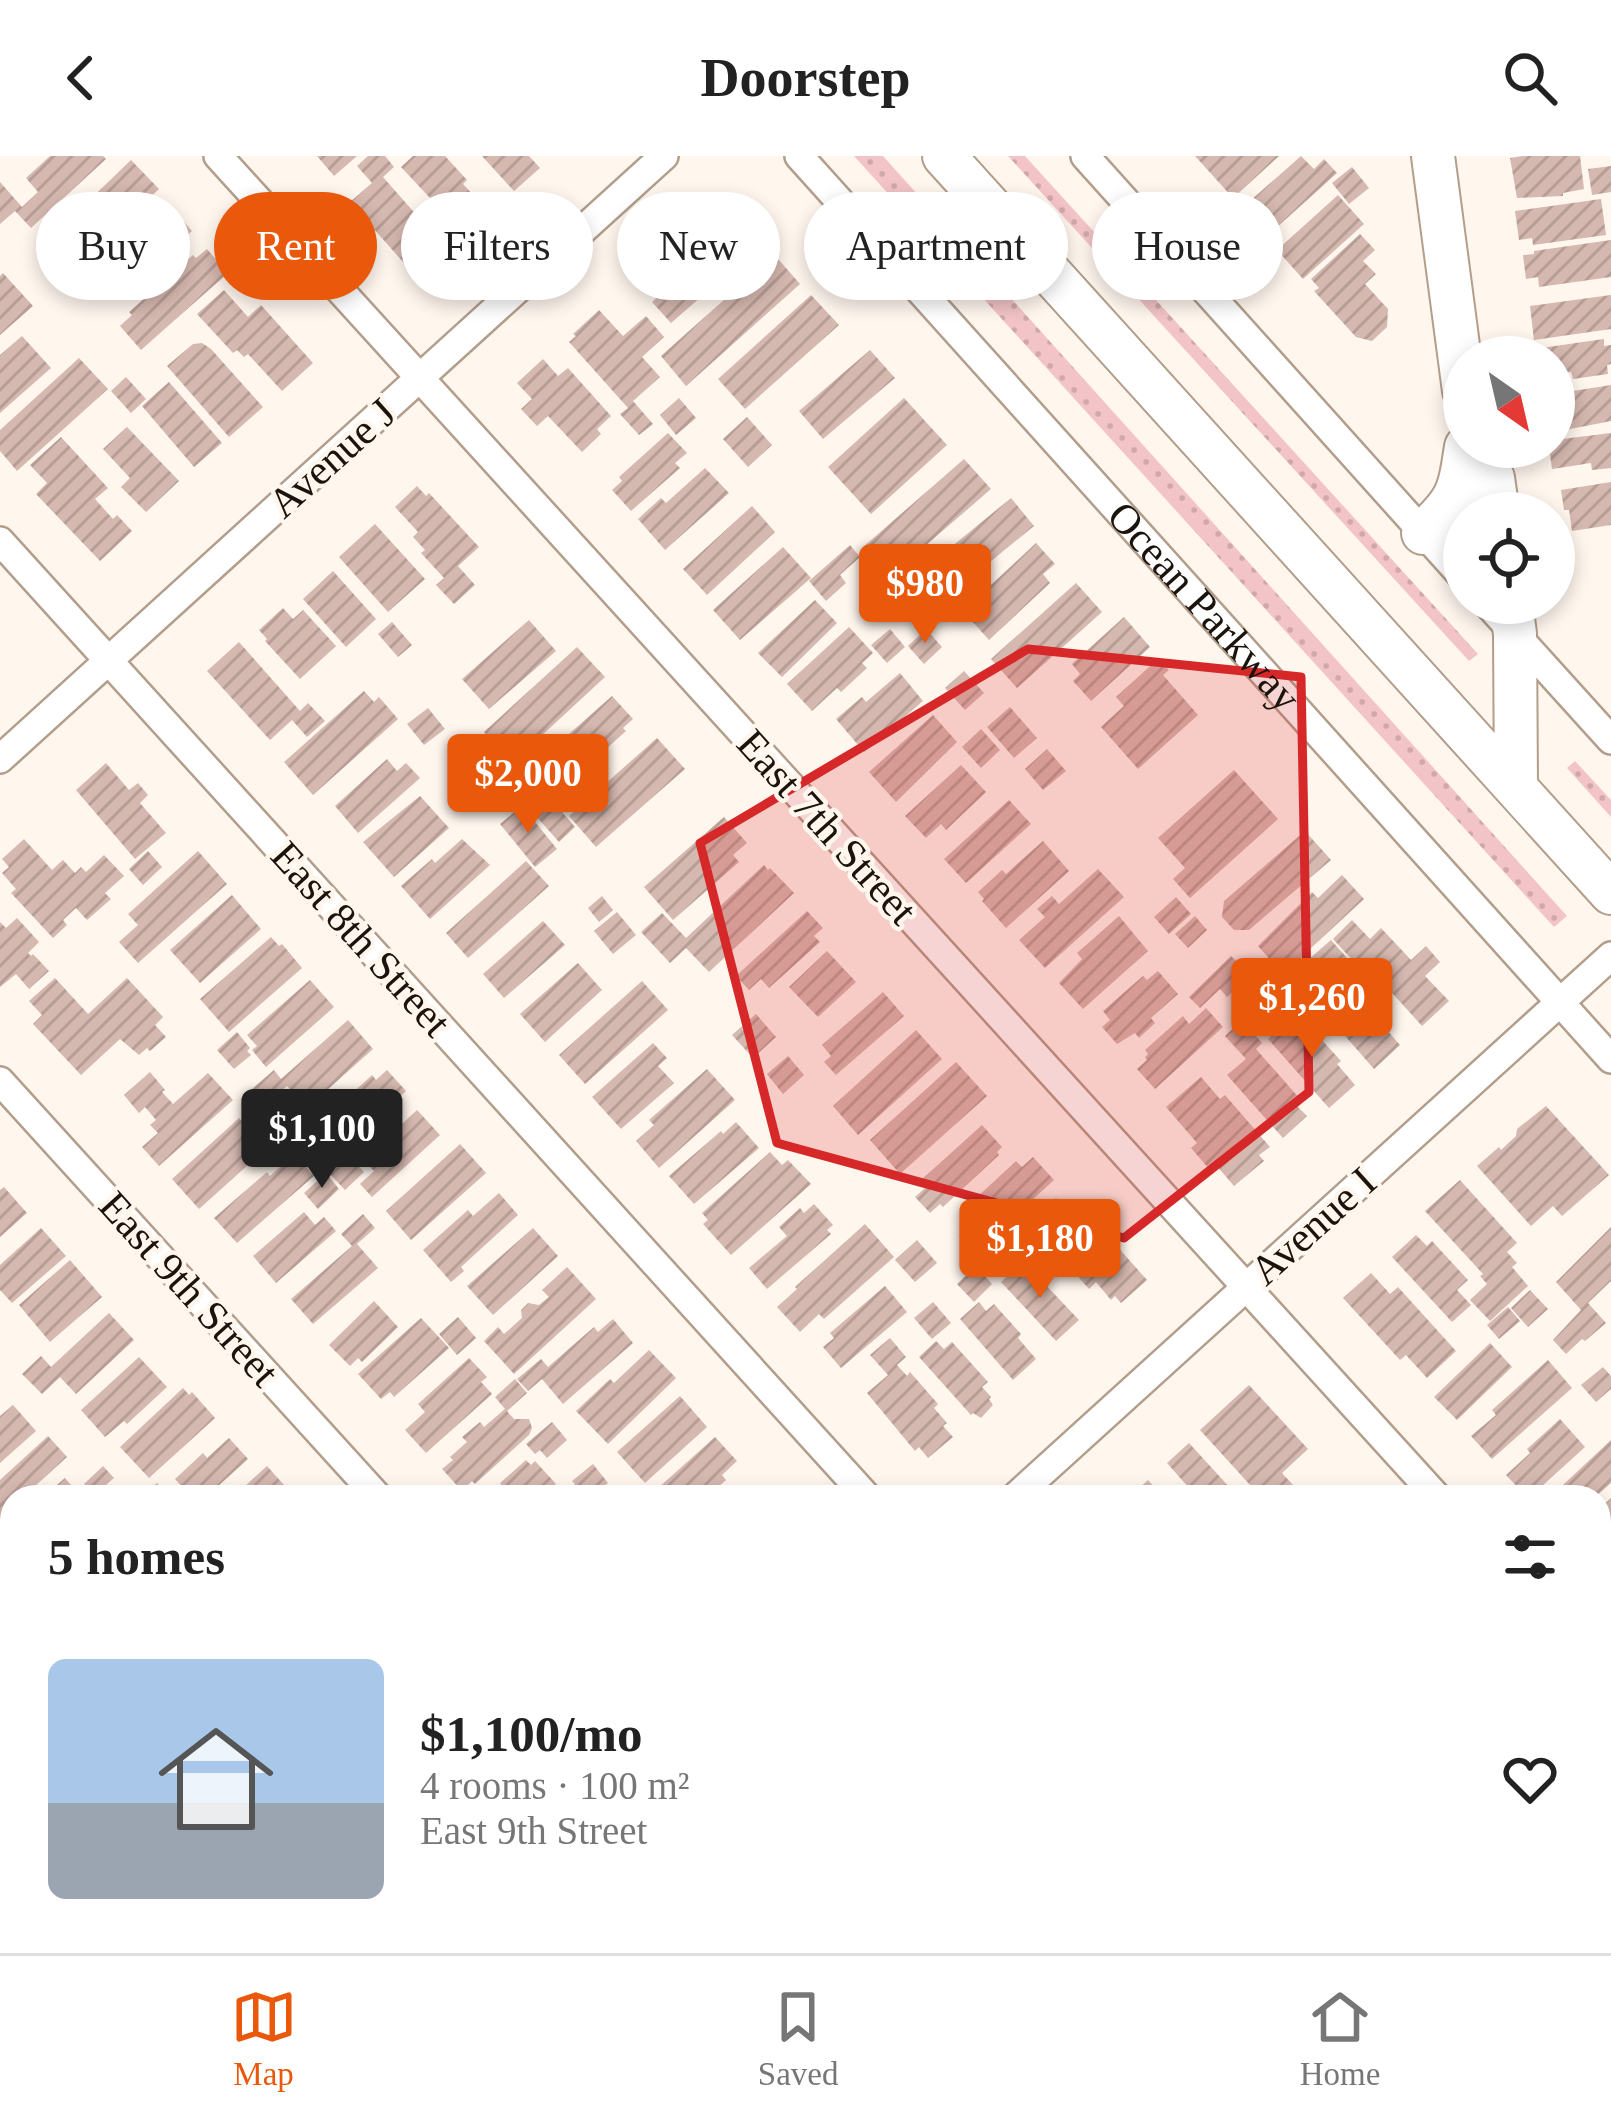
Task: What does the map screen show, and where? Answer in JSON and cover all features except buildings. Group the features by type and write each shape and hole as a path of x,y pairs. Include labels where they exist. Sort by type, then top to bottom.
{"main road":[{"path":"944,156 1611,893"},
{"path":"1433,156 1457,336"},
{"path":"1423,532 1448,510 1460,490 1463,468"},
{"path":"1505,624 1516,785"}],"street":[{"name":"East 7th Street","path":"218,156 1426,1485"},
{"name":"Avenue J","path":"0,759 664,156"},
{"name":"Ocean Parkway","path":"799,156 1611,1059"},
{"path":"1085,156 1443,554"},
{"name":"East 8th Street","path":"0,542 856,1485"},
{"path":"1513,624 1611,740"},
{"name":"Avenue I","path":"1028,1485 1611,956"},
{"name":"East 9th Street","path":"0,1081 368,1485"}],"highlighted area":[{"path":"1028,649 1301,677 1309,1092 1124,1238 777,1143 700,843"}],"shaded area":[{"path":"854,156 883,156 915,192 887,192"},
{"path":"1008,156 1025,156 1058,192 1041,192"},
{"path":"1068,203 1092,230 1092,248 1068,222"},
{"path":"985,300 1013,300 1567,916 1554,927"},
{"path":"1139,300 1156,300 1443,616 1443,624 1451,624 1478,654 1469,661"},
{"path":"1575,761 1611,800 1611,817 1567,768"}]}
